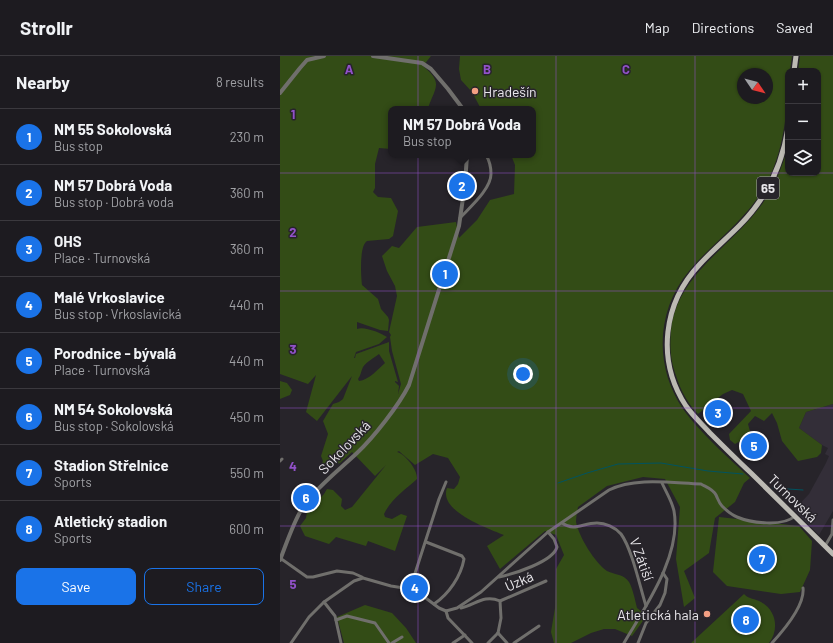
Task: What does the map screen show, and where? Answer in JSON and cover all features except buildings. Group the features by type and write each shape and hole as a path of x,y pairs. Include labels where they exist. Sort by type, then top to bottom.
{"main road":[{"path":"794,68 796,56"},
{"name":"Turnovská","path":"786,140 778,167 764,196 739,226 694,270 676,298 669,318 666,344 668,364 675,385 686,406 698,420 833,554"}],"street":[{"path":"280,93 307,60 324,56"},
{"path":"373,56 422,63 431,69 461,106"},
{"name":"Sokolovská","path":"280,559 304,504 373,436 405,393 412,376 460,218 467,158"},
{"path":"460,218 478,200 489,182 491,174 487,158"},
{"path":"410,589 442,489 446,482"},
{"path":"457,608 476,595 548,532 618,485 633,483 701,484 711,489 715,493 720,505 737,517 754,522 777,522 787,521 795,516"},
{"path":"624,643 646,606 670,555 674,534 674,513 672,503 662,483"},
{"path":"825,546 832,534 833,520"},
{"name":"V Zátiší","path":"562,523 573,528 597,523 615,528 621,534 626,543 646,606"},
{"path":"497,577 510,574 541,562 554,554 557,547 548,532"},
{"path":"426,542 462,556 464,559 463,566 448,592 442,599 434,604"},
{"path":"280,559 307,577 337,571 353,572 363,578 391,586 410,589 419,593 446,611 448,618 472,643"},
{"path":"638,643 646,623 660,605 665,593 667,580 663,572"},
{"path":"291,643 309,617 324,602 354,580 363,578"},
{"name":"Úzká","path":"500,601 546,581"},
{"path":"772,643 789,624 804,593 803,588"},
{"path":"446,611 466,607 478,600 489,599 500,601 501,618 498,633 488,643"},
{"path":"324,602 336,620 342,643"},
{"path":"336,620 346,616 375,622 388,643"},
{"path":"514,643 540,626"},
{"path":"498,633 506,643"},
{"path":"453,643 465,635"},
{"path":"392,643 402,637"}],"shaded area":[{"path":"833,404 833,511 819,535 794,510 809,494 826,463 829,456 825,454 828,448 799,428 806,412"}],"green space":[{"path":"280,56 431,56 423,66 433,77 436,85 429,106 388,106 388,149 379,148 375,164 375,188 373,192 378,197 391,198 398,211 393,236 389,239 367,241 364,244 362,255 362,285 378,299 381,309 389,320 388,331 380,330 357,322 357,329 368,329 387,337 379,344 356,352 354,358 356,354 389,342 389,351 398,382 395,382 399,386 398,394 401,384 392,351 391,335 389,332 397,296 395,286 387,271 382,256 392,246 399,248 417,227 456,222 459,238 477,220 490,200 514,194 515,165 512,158 536,158 536,106 479,106 472,92 461,80 459,69 460,56 792,56 790,68 785,68 784,131 771,175 748,211 698,260 678,286 670,303 665,321 663,357 667,375 674,393 683,409 698,427 750,478 744,483 735,502 715,518 709,553 684,571 695,598 684,607 676,559 680,507 665,479 643,477 607,486 578,507 576,522 580,535 588,549 607,571 627,579 632,588 637,608 642,612 645,618 632,636 615,629 604,629 591,633 571,643 554,643 551,632 555,608 556,569 564,555 556,535 545,531 500,569 487,546 504,535 466,518 450,504 446,496 447,488 454,489 458,484 460,477 448,458 433,454 415,465 399,451 397,452 404,456 410,463 417,475 417,479 394,499 384,514 385,517 392,519 401,514 407,516 395,551 368,541 366,546 336,537 329,544 305,536 300,526 306,518 307,512 327,489 333,490 342,499 341,506 345,510 352,507 386,465 375,476 352,452 340,463 333,465 322,472 319,469 323,461 321,456 328,434 323,421 333,404 343,399 352,376 317,421 306,412 316,375 308,384 280,374","holes":["379,354 385,363 370,376 359,381 358,379 364,365"]},
{"path":"800,56 833,56 833,404 806,412 799,428 822,445 821,453 817,457 798,461 782,441 777,423 772,413 764,421 755,416 748,424 751,435 735,444 730,440 729,434 751,411 743,394 732,390 723,394 698,414 689,404 677,379 671,357 670,344 675,311 682,295 704,266 744,226 762,205 775,181 785,156 785,176 821,176 821,68 798,68"},
{"path":"280,381 287,383 292,390 290,395 280,399"},
{"path":"719,517 799,526 812,541 810,570 800,592 781,594 727,586 713,572"},
{"path":"744,594 761,602 770,610 775,621 775,627 769,643 691,643"},
{"path":"365,605 392,613 406,628 416,643 344,643 337,617"}],"waterway":[{"path":"558,483 618,464 661,463 708,471 743,474"},
{"path":"773,488 803,490"}],"place":[{"name":"Hradešín","path":"475,91"},
{"name":"NM 57 Dobrá Voda","path":"462,186"},
{"name":"NM 55 Sokolovská","path":"445,274"},
{"name":"OHS","path":"718,413"},
{"name":"Porodnice - bývalá","path":"754,446"},
{"name":"NM 54 Sokolovská","path":"306,498"},
{"name":"Stadion Střelnice","path":"762,559"},
{"name":"Malé Vrkoslavice","path":"415,588"},
{"name":"Atletická hala","path":"707,614"},
{"name":"Atletický stadion","path":"746,620"}]}
